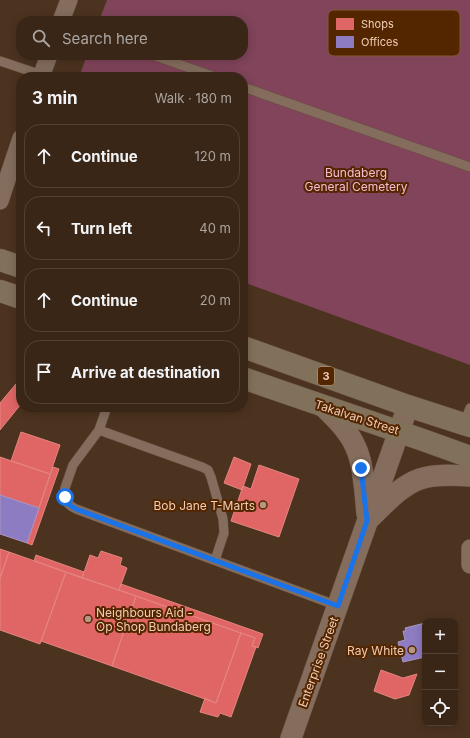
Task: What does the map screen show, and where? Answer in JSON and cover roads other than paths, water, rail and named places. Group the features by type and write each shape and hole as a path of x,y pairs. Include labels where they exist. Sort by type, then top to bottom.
{"highway":[{"path":"0,260 16,265"},
{"path":"0,291 16,296"},
{"name":"3","path":"248,349 408,406 468,420"},
{"name":"Takalvan Street","path":"249,381 400,431 470,457"}],"street":[{"path":"63,16 69,0"},
{"path":"43,72 47,60"},
{"path":"0,201 16,153"},
{"name":"Enterprise Street","path":"291,738 408,406"},
{"path":"324,407 344,428 356,448 361,468 367,521"},
{"path":"367,521 401,489 420,479 450,475 470,476"},
{"path":"470,548 470,565"}],"lane":[{"path":"167,60 201,72"},
{"path":"0,61 31,72"},
{"path":"248,89 470,167"},
{"path":"105,412 98,430 73,464 64,492 68,504 76,509 338,606"},
{"path":"98,430 208,470 224,524 224,533 215,560"}],"place":[{"name":"Bob Jane T-Marts","path":"263,505"},
{"name":"Neighbours Aid - Op Shop Bundaberg","path":"88,619"},
{"name":"Ray White","path":"412,650"}],"park label":[{"name":"Bundaberg General Cemetery","path":"356,179"}]}
